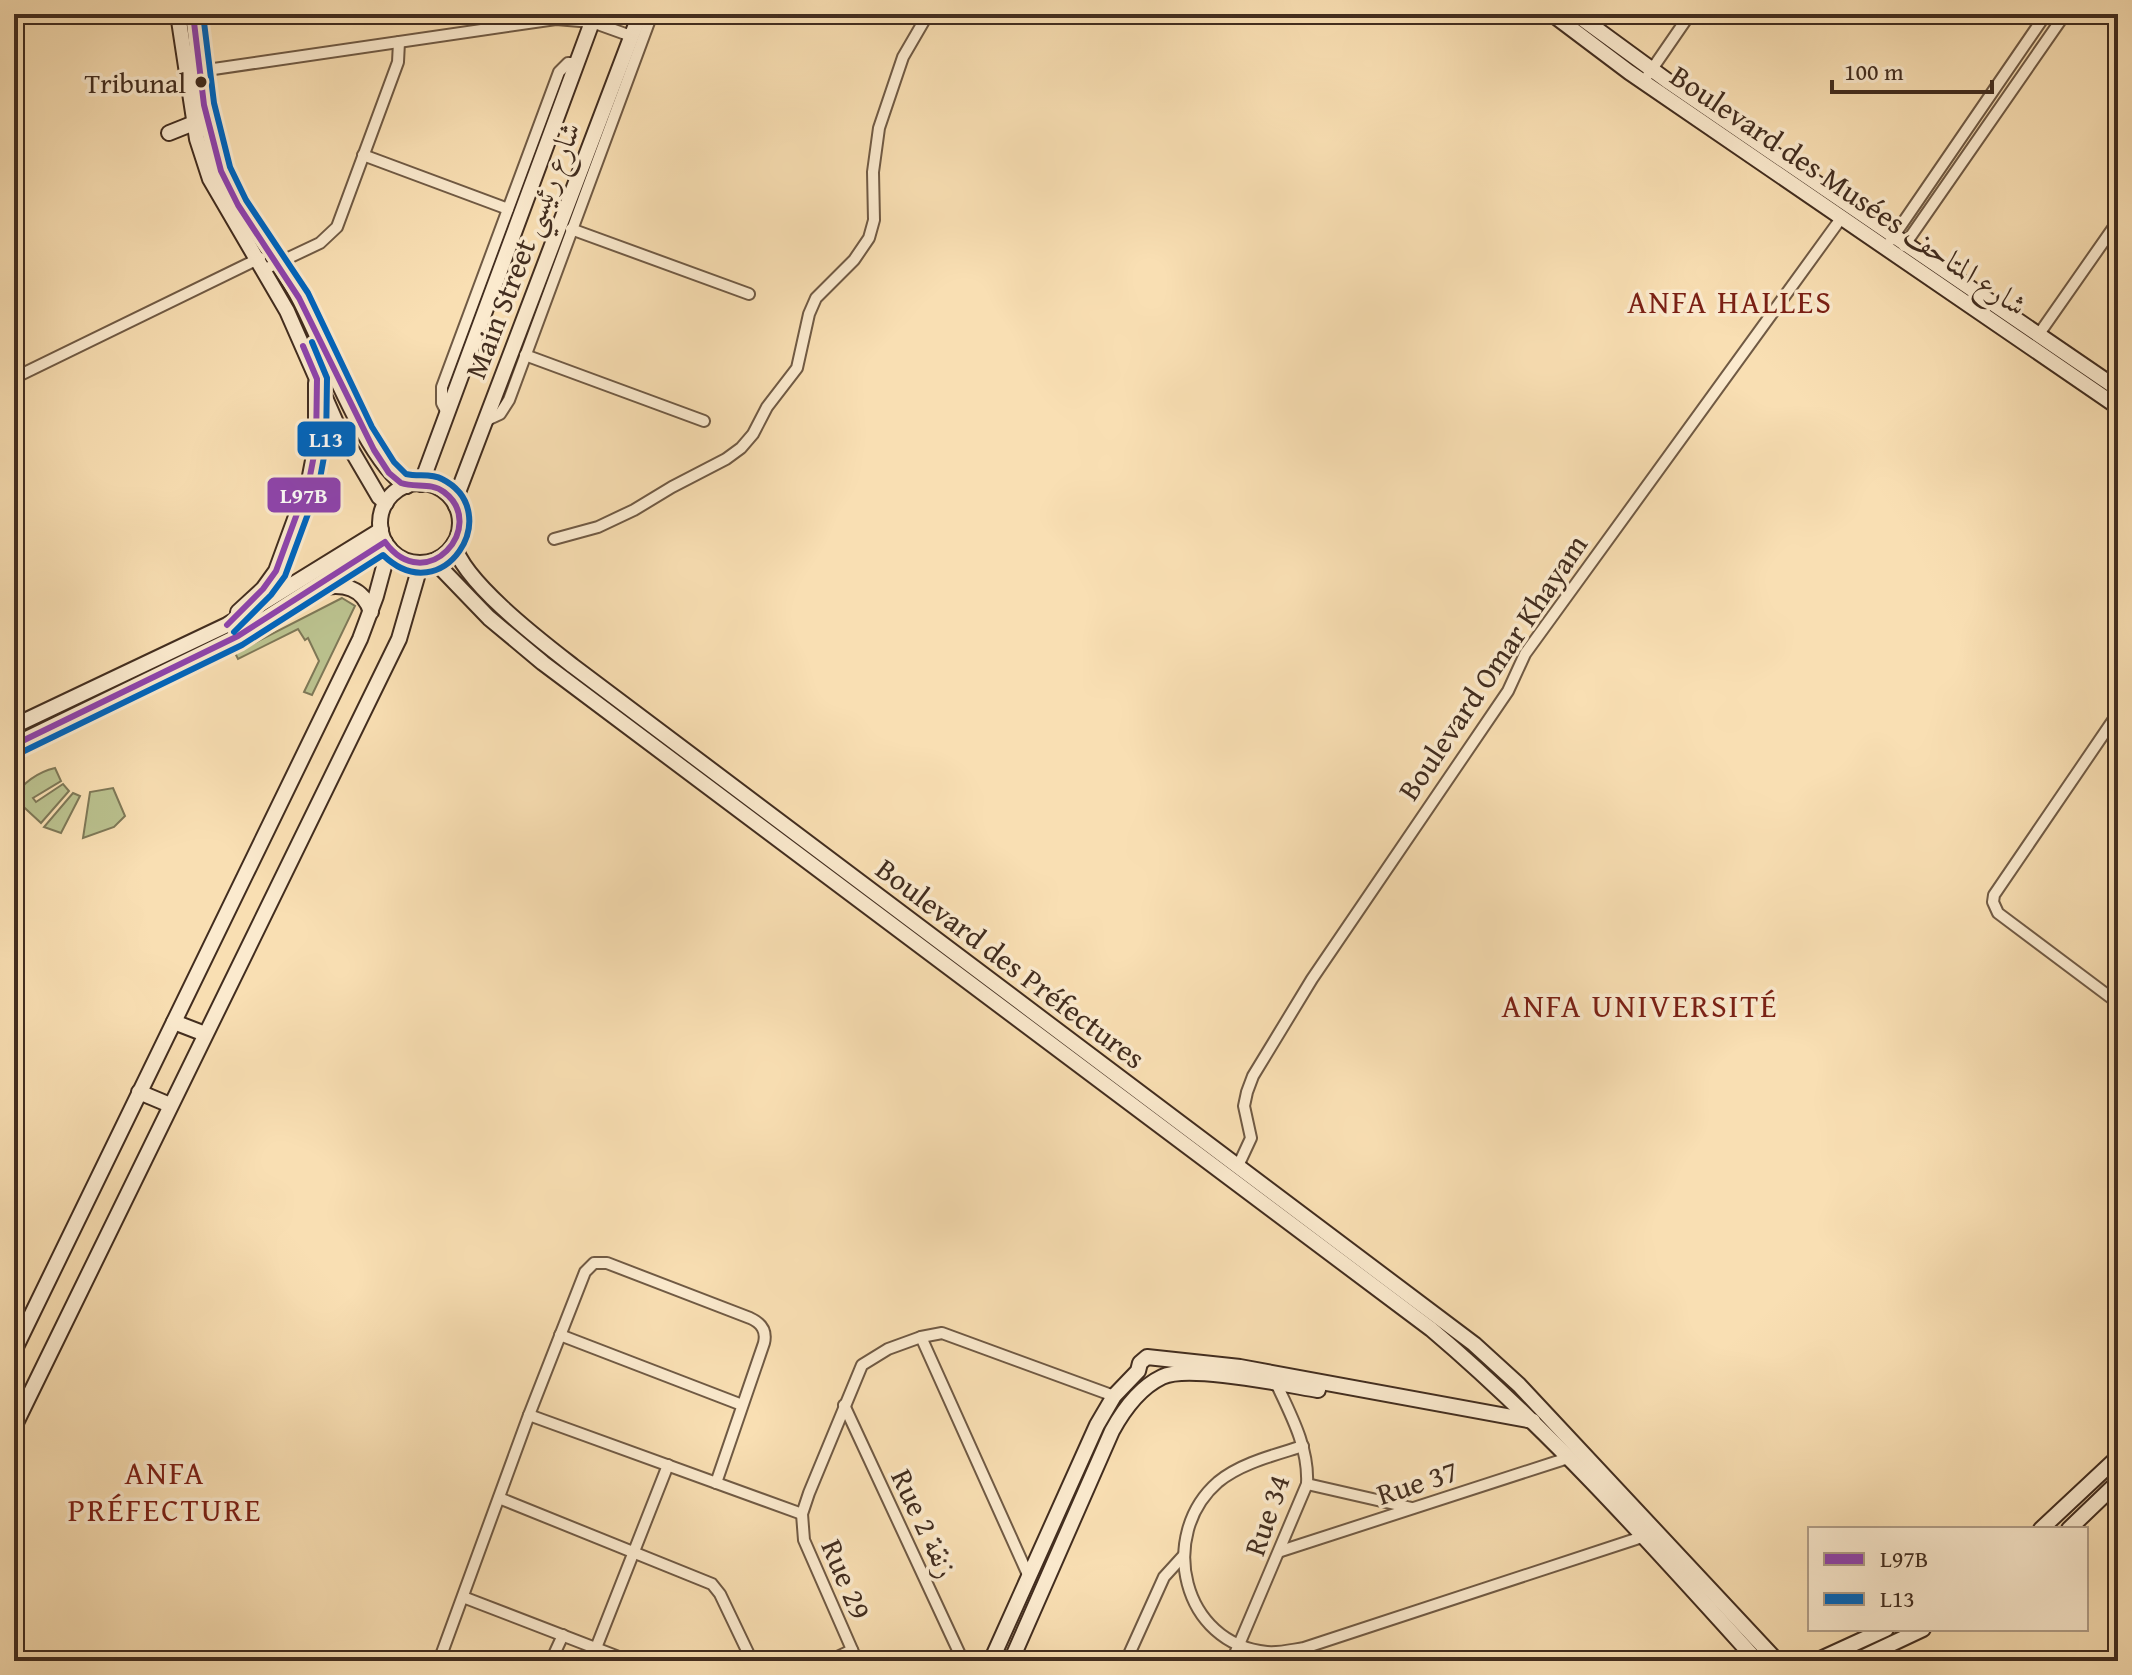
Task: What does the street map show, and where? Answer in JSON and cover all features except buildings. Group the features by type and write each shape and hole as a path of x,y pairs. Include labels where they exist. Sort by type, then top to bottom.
{"street":[{"path":"178,14 194,123 210,179 287,311 346,441 379,497 386,503"},
{"path":"193,14 210,132 223,176 236,203 299,298 369,441 390,473 414,485 442,490 456,506 459,525 454,544 445,554 427,562 400,558 385,540"},
{"name":"Main Street شارع رئيسي","path":"456,506 457,495 640,14"},
{"path":"485,421 504,410 652,14"},
{"path":"554,539 598,527 634,510 726,459 753,434 767,407 797,368 809,314 816,298 854,260 869,238 874,220 873,172 879,128 899,66 928,14"},
{"name":"Boulevard des Musées شارع المتاحف","path":"1552,14 1896,245 2118,407"},
{"name":"Boulevard des Musées شارع المتاحف","path":"1576,14 1648,76 1842,217 1896,245 2039,334 2118,389"},
{"path":"1648,76 1690,14"},
{"path":"1896,245 2046,14"},
{"path":"1896,245 2065,14"},
{"path":"200,71 556,19 594,18 631,36"},
{"name":"Main Street شارع رئيسي","path":"414,485 447,413 594,18"},
{"path":"14,378 274,258 320,243 332,233 340,220 398,62 399,42"},
{"path":"447,413 441,398 442,387 559,72 568,63 576,63"},
{"path":"169,133 194,123"},
{"path":"363,155 508,209"},
{"name":"Boulevard Omar Khayam","path":"1230,1167 1250,1143 1251,1133 1244,1112 1247,1092 1300,998 1493,714 1512,684 1525,654 1842,217"},
{"path":"2039,334 2118,221"},
{"path":"571,229 749,294"},
{"path":"525,355 704,421"},
{"path":"227,625 270,580 285,551 315,457 317,379"},
{"path":"14,1351 285,796 371,612 385,540 381,516 386,503 395,493 414,485"},
{"path":"14,726 227,625 385,540"},
{"path":"14,745 213,649 312,590 385,540"},
{"name":"Boulevard des Préfectures","path":"454,544 456,553 468,569 534,636 986,986"},
{"path":"14,1427 399,639 427,562"},
{"name":"Boulevard des Préfectures","path":"427,562 543,663 1474,1344 1563,1431 1777,1661"},
{"path":"312,590 348,586 362,595 371,612"},
{"path":"2118,713 1994,895 1993,902 1998,913 2118,1003"},
{"path":"174,1022 205,1034"},
{"path":"139,1092 170,1105"},
{"name":"Boulevard des Préfectures","path":"1230,1167 1488,1378 1642,1537 1745,1654 1757,1661"},
{"path":"439,1661 529,1415 587,1268 598,1262 758,1322 765,1334 716,1483"},
{"path":"529,1415 802,1514 862,1365 888,1349 921,1337 942,1333 954,1335 1114,1396"},
{"path":"560,1335 742,1405"},
{"path":"921,1337 1029,1577"},
{"path":"991,1661 1084,1451 1114,1396 1147,1357 1240,1367 1531,1421 1539,1421 1547,1415"},
{"path":"1011,1661 1112,1431 1135,1397 1158,1379 1164,1369 1160,1360"},
{"path":"1138,1371 1142,1379 1181,1374 1219,1375 1276,1383 1503,1424 1547,1436 1563,1431"},
{"path":"1482,1412 1490,1399 1488,1378"},
{"name":"Rue 34","path":"1232,1661 1307,1484 1303,1446 1276,1383"},
{"name":"Rue 2 زنقة","path":"844,1405 963,1661"},
{"path":"1303,1446 1241,1468 1219,1482 1197,1506 1188,1529 1184,1555 1186,1580 1194,1603 1209,1623 1240,1644 1268,1652 1304,1648 1642,1537"},
{"path":"2043,1527 2118,1457"},
{"name":"Rue 37","path":"1281,1551 1568,1458"},
{"path":"596,1648 668,1465"},
{"path":"2071,1527 2118,1482"},
{"path":"1307,1484 1414,1509"},
{"path":"499,1498 712,1584 720,1594 752,1661"},
{"name":"Rue 29","path":"802,1514 804,1540 857,1661"},
{"path":"1126,1661 1164,1577 1184,1555"},
{"path":"463,1597 629,1661"},
{"path":"1816,1661 1882,1631"},
{"path":"1855,1661 1919,1631"},
{"path":"551,1661 563,1635"},
{"path":"829,1661 852,1650"}],"green space":[{"path":"342,598 355,606 312,695 304,692 319,661 308,638 305,640 298,629 238,659 235,653"},
{"path":"55,768 61,781 33,798 36,802 63,784 69,791 41,823 14,798 31,779"},
{"path":"113,788 125,816 114,827 83,838 90,792"},
{"path":"73,793 80,796 61,833 44,827"}],"transit line":[{"name":"L97B","path":"14,745 238,636 385,542 401,557 418,563 434,560 447,551 456,538 460,522 456,506 444,492 434,487 401,483 389,473 374,450 299,298 238,205 221,171 204,105 193,14"},
{"name":"L13","path":"18,754 242,645 383,555 405,570 427,572 445,565 459,551 468,533 469,513 461,494 438,477 406,474 394,462 372,427 308,293 246,200 230,167 214,103 203,14"},
{"name":"L13","path":"234,632 271,595 285,576 319,484 326,446 327,378 312,342"},
{"name":"L97B","path":"227,625 263,589 276,571 309,481 316,445 317,379 303,346"}],"place":[{"name":"Tribunal","path":"201,82"}],"district":[{"name":"ANFA HALLES","path":"1730,301"},
{"name":"ANFA UNIVERSITÉ","path":"1640,1005"},
{"name":"ANFA PRÉFECTURE","path":"165,1490"}]}
